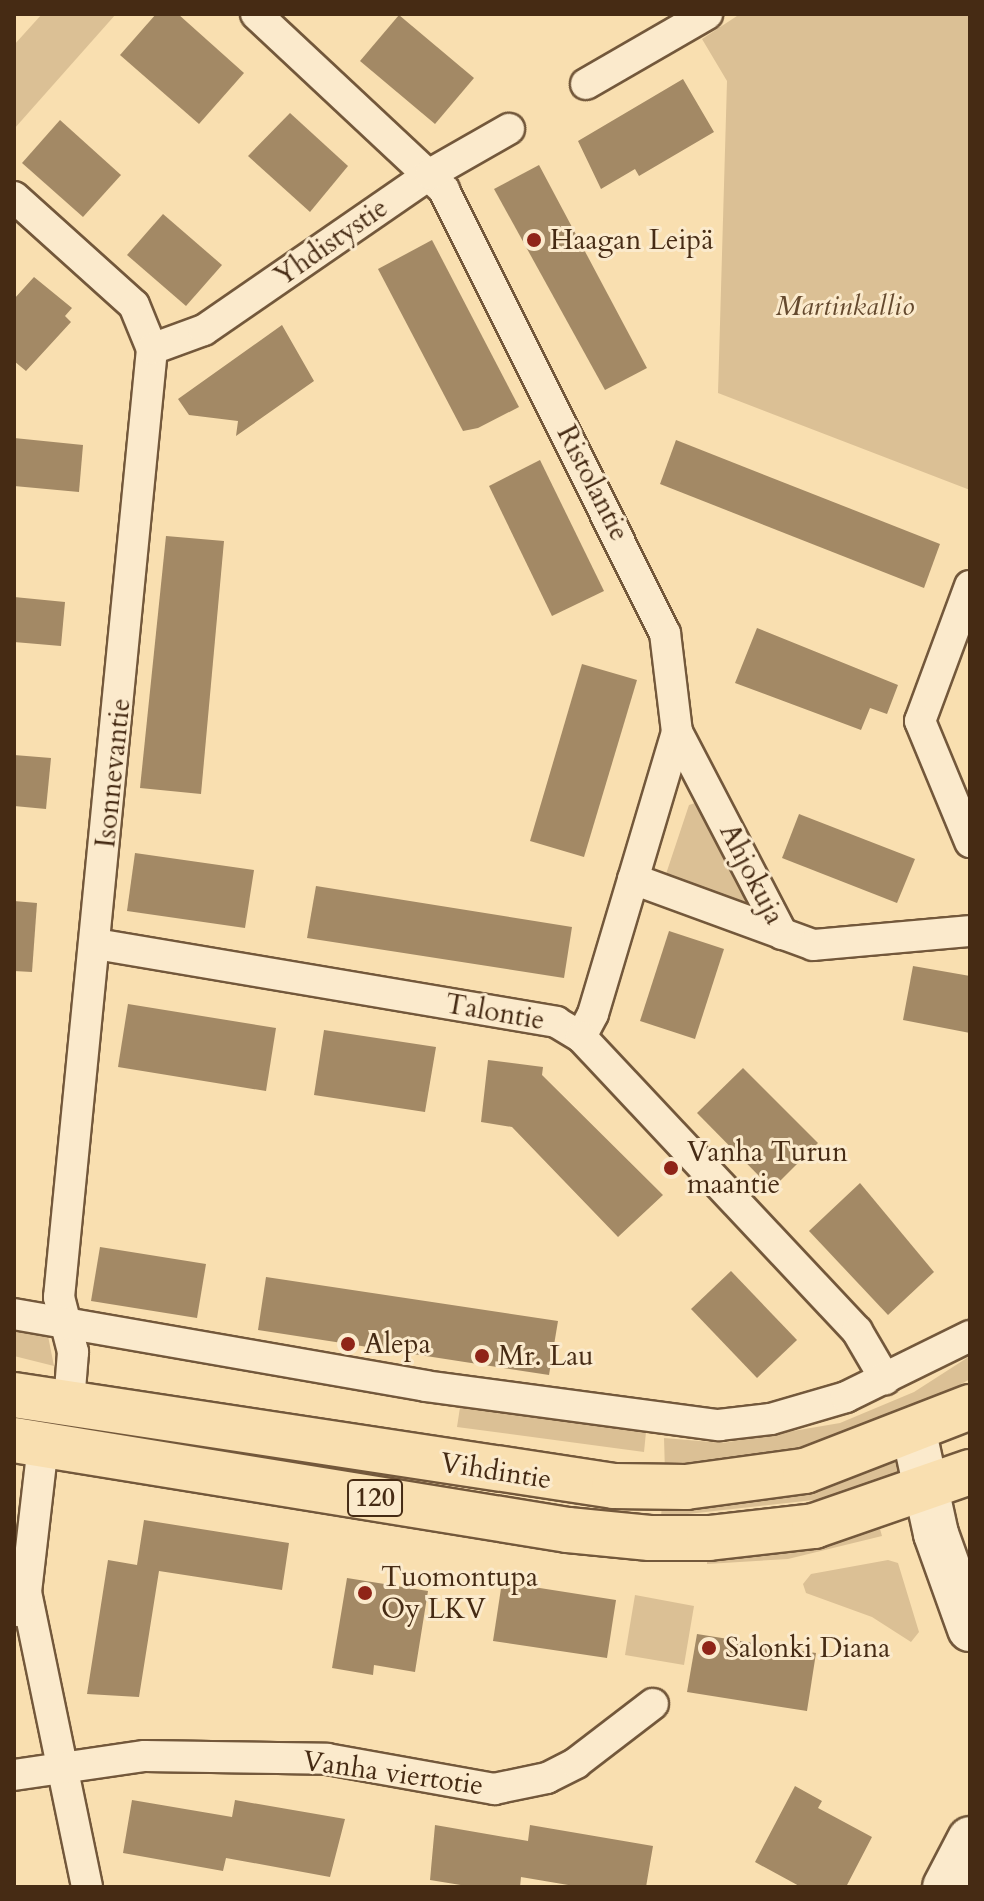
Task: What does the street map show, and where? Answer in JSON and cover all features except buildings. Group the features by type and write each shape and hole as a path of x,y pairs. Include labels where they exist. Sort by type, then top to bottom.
{"main road":[{"name":"Vihdintie","path":"14,1395 614,1486 686,1487 805,1471 939,1422"},
{"name":"Vihdintie","path":"29,1442 568,1530 650,1538 709,1538 814,1526 957,1484"}],"street":[{"name":"Ristolantie","path":"256,14 430,174 454,208 652,601 665,633 677,732 593,1014 581,1037"},
{"path":"586,84 707,14"},
{"name":"Yhdistystie","path":"152,349 204,330 430,174 509,129"},
{"name":"Isonnevantie","path":"14,197 134,305 152,349 59,1297 73,1352 69,1403"},
{"path":"970,586 920,721 970,842"},
{"name":"Ahjokuja","path":"677,732 782,934 813,945 970,931"},
{"path":"633,879 782,934"},
{"name":"Talontie","path":"96,944 556,1022 581,1037 857,1331 885,1379"},
{"path":"14,1314 659,1421 719,1425 771,1419 885,1379 970,1336"},
{"path":"939,1422 957,1484 970,1629"},
{"path":"29,1442 20,1604 64,1766 87,1887"},
{"name":"Vanha viertotie","path":"14,1775 145,1756 327,1759 494,1789 547,1778 576,1763 653,1704"}],"green space":[{"path":"42,14 116,14 14,129 14,45"},
{"name":"Martinkallio","path":"740,14 970,14 970,490 718,393 727,81 702,39"},
{"path":"698,802 747,898 741,905 666,874 689,805"},
{"path":"14,1327 48,1336 54,1366 14,1356"},
{"path":"970,1356 970,1379 928,1403 795,1454 665,1473 664,1438 723,1443 840,1423 914,1392"},
{"path":"461,1401 646,1432 644,1452 457,1427"},
{"path":"873,1462 906,1463 907,1473 823,1499 661,1517 662,1504"},
{"path":"880,1529 882,1536 788,1559 707,1564 707,1554"},
{"path":"888,1560 898,1563 919,1632 911,1642 872,1617 806,1593 803,1584 811,1574"},
{"path":"635,1595 694,1606 684,1665 625,1655"}],"place":[{"name":"Haagan Leipä","path":"534,240"},
{"name":"Vanha Turun maantie","path":"671,1168"},
{"name":"Alepa","path":"348,1344"},
{"name":"Mr. Lau","path":"482,1356"},
{"name":"Tuomontupa Oy LKV","path":"365,1593"},
{"name":"Salonki Diana","path":"709,1648"}]}
